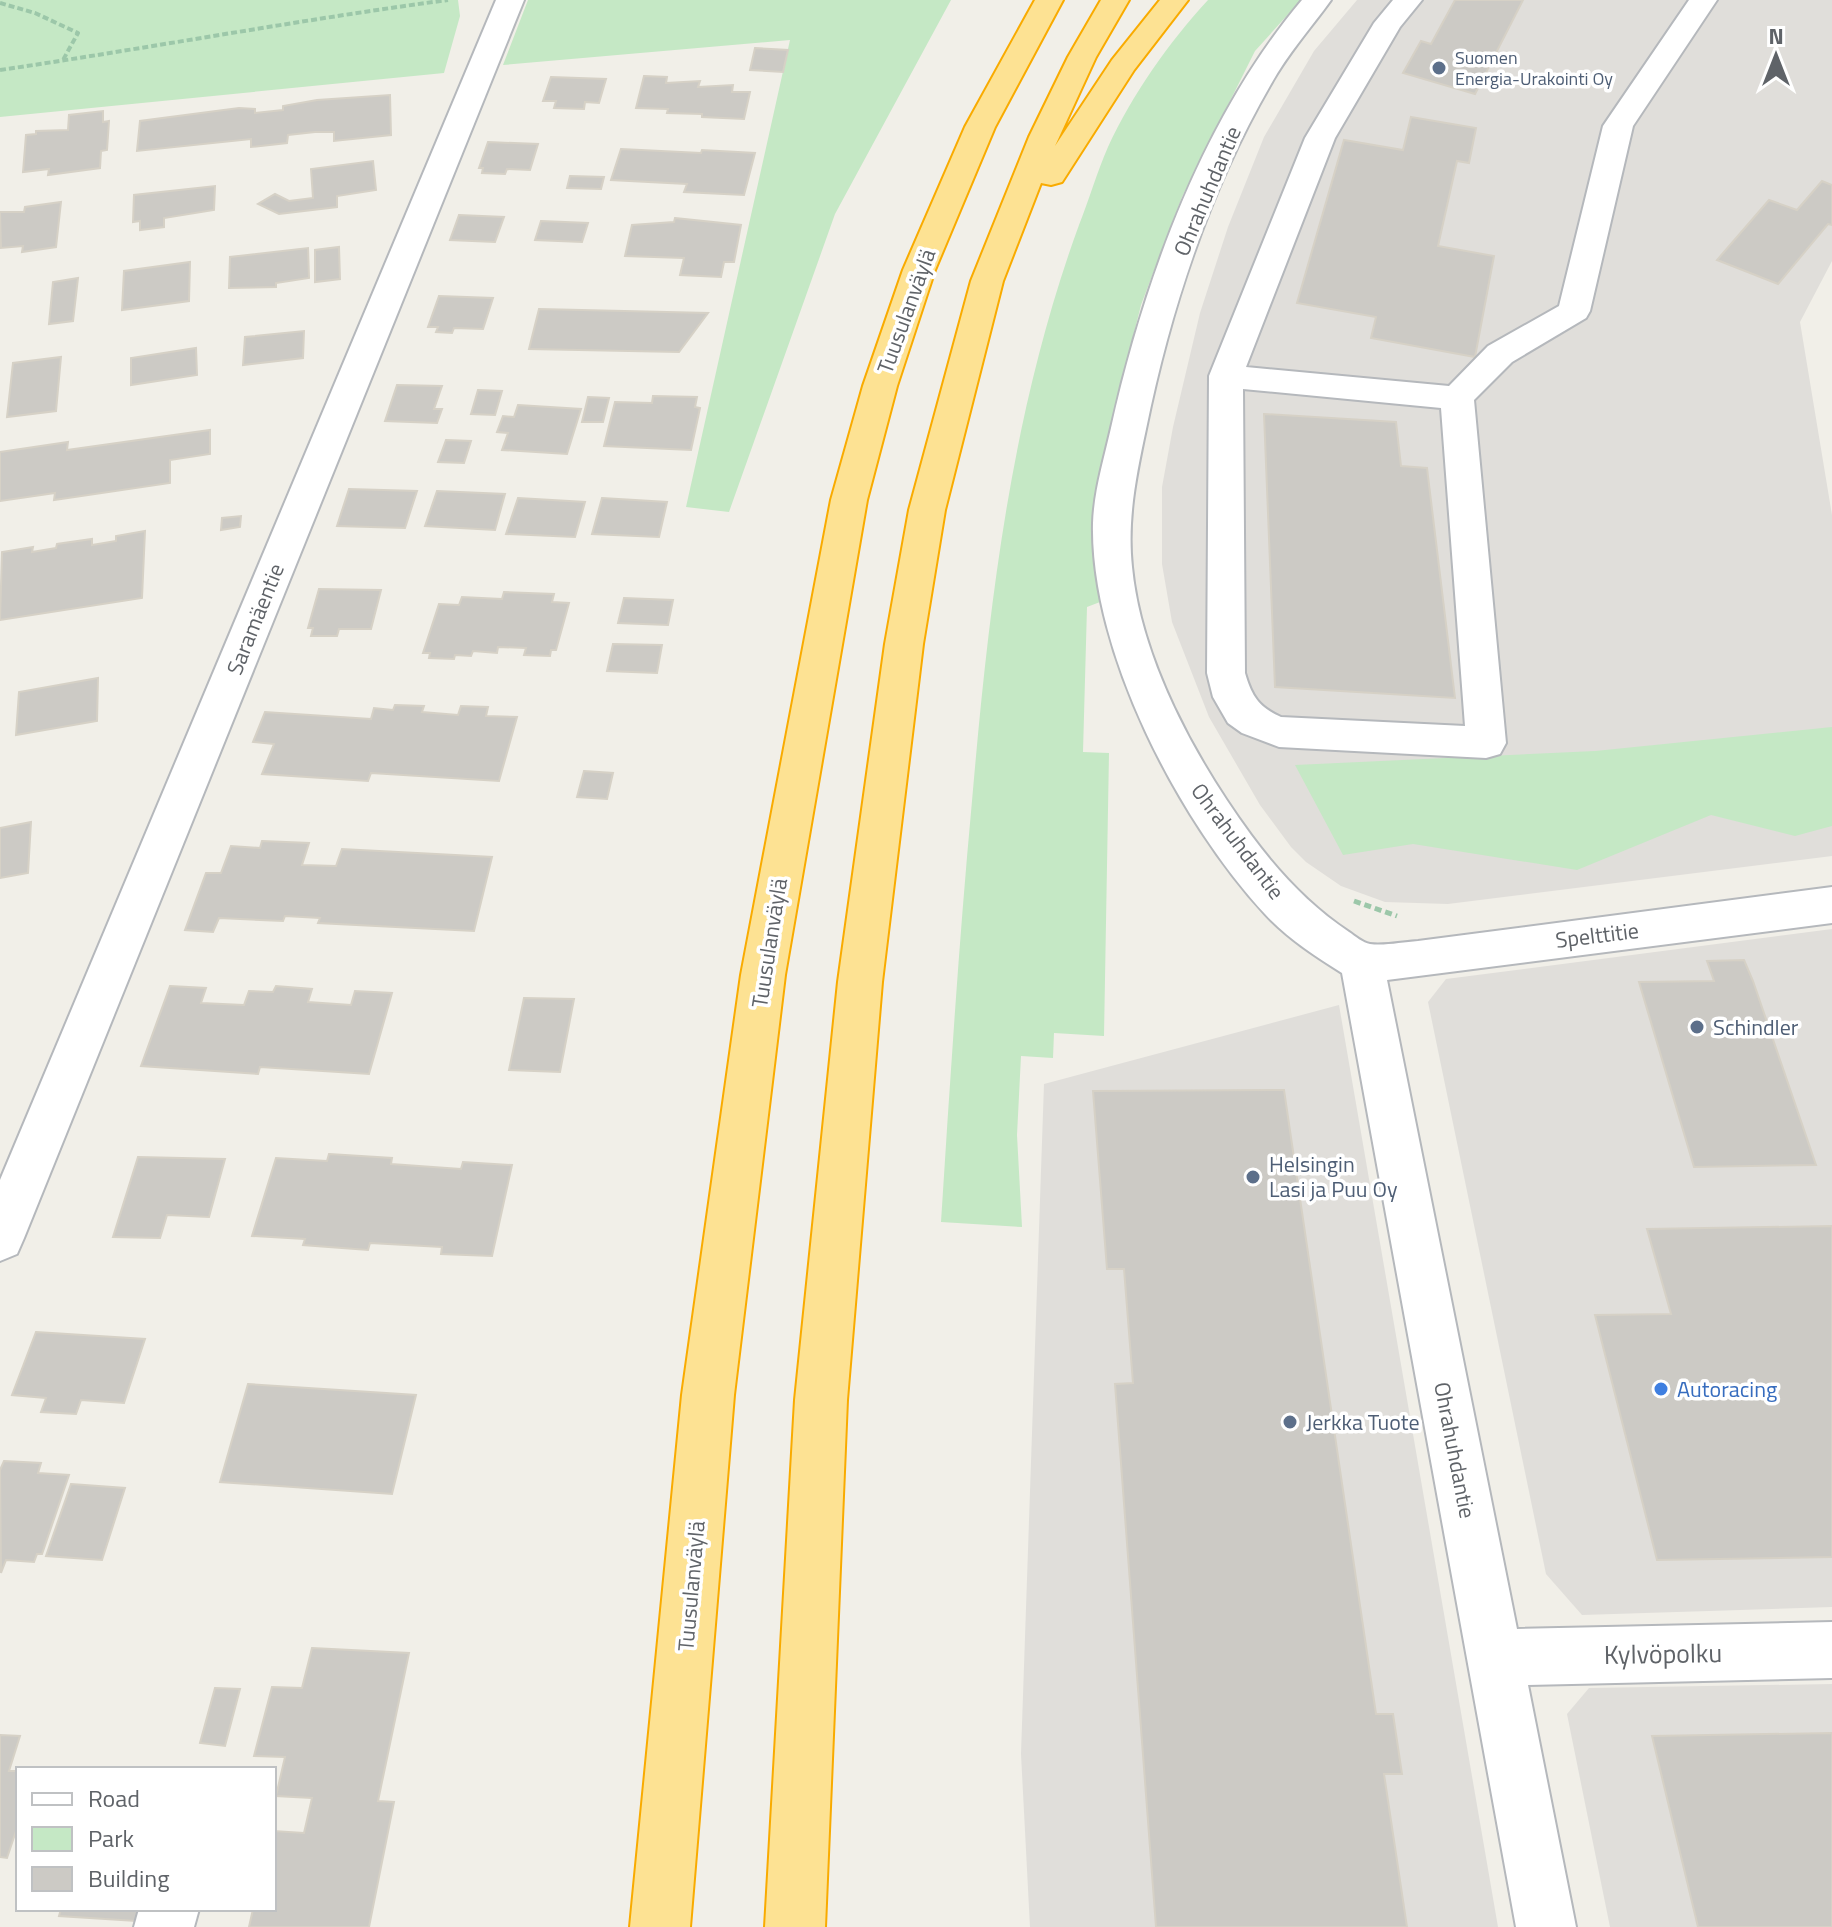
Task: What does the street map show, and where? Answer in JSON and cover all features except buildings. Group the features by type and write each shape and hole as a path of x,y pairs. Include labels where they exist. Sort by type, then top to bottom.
{"highway":[{"path":"1022,46 1026,0"},
{"name":"Tuusulanväylä","path":"660,1927 708,1395 763,975 849,500 880,386 914,285 980,127 1049,0"},
{"path":"795,1927 821,1400 860,982 904,644 927,510 987,281 1044,137 1082,57 1115,0"},
{"path":"987,281 1122,66 1174,0"}],"street":[{"name":"Saramäentie","path":"0,1238 510,0"},
{"name":"Ohrahuhdantie","path":"1317,0 1295,24 1236,121 1169,283 1134,400 1111,523 1115,579 1151,700 1187,772 1225,831 1280,901 1323,938 1362,963 1546,1927"},
{"path":"1408,0 1388,23 1320,138 1226,376 1226,673 1233,703 1250,722 1279,732 1486,743 1457,398 1500,354 1574,311 1618,126 1703,0"},
{"path":"1226,376 1457,398"},
{"name":"Spelttitie","path":"1362,963 1418,959 1832,905"},
{"name":"Kylvöpolku","path":"1495,1658 1832,1650"}],"path":[{"path":"0,70 155,47 230,31 448,0"},
{"path":"0,3 35,13 78,33 63,60"}],"shaded area":[{"name":"Suomen Energia-Urakointi Oy","path":"1357,0 1832,0 1832,261 1800,322 1832,515 1832,856 1448,904 1385,902 1341,886 1306,862 1291,847 1260,805 1209,717 1172,622 1162,564 1162,487 1173,427 1200,313 1228,227 1264,137 1314,51"},
{"path":"1832,929 1832,1607 1582,1615 1546,1574 1428,1002 1446,979"},
{"path":"1339,1005 1498,1927 1030,1927 1021,1754 1044,1084"},
{"path":"1832,1684 1832,1927 1610,1927 1567,1714 1589,1688"}],"green space":[{"path":"0,0 458,0 460,16 444,73 0,117"},
{"path":"528,0 951,0 835,214 729,512 686,507 790,40 503,65"},
{"path":"1208,0 1301,0 1255,51 1182,197 1141,305 1097,482 1095,549 1100,602 1087,607 1083,752 1109,753 1104,1036 1054,1033 1053,1058 1021,1056 1017,1135 1022,1227 941,1222 959,959 986,654 1006,509 1020,437 1056,295 1108,147 1152,70"},
{"path":"1832,727 1832,826 1795,836 1711,815 1577,870 1413,844 1343,855 1295,765 1595,751"}],"place":[{"name":"Suomen Energia-Urakointi Oy","path":"1439,68"},
{"name":"Schindler","path":"1697,1027"},
{"name":"Helsingin Lasi ja Puu Oy","path":"1253,1177"},
{"name":"Autoracing","path":"1661,1389"},
{"name":"Jerkka Tuote","path":"1290,1422"}]}
